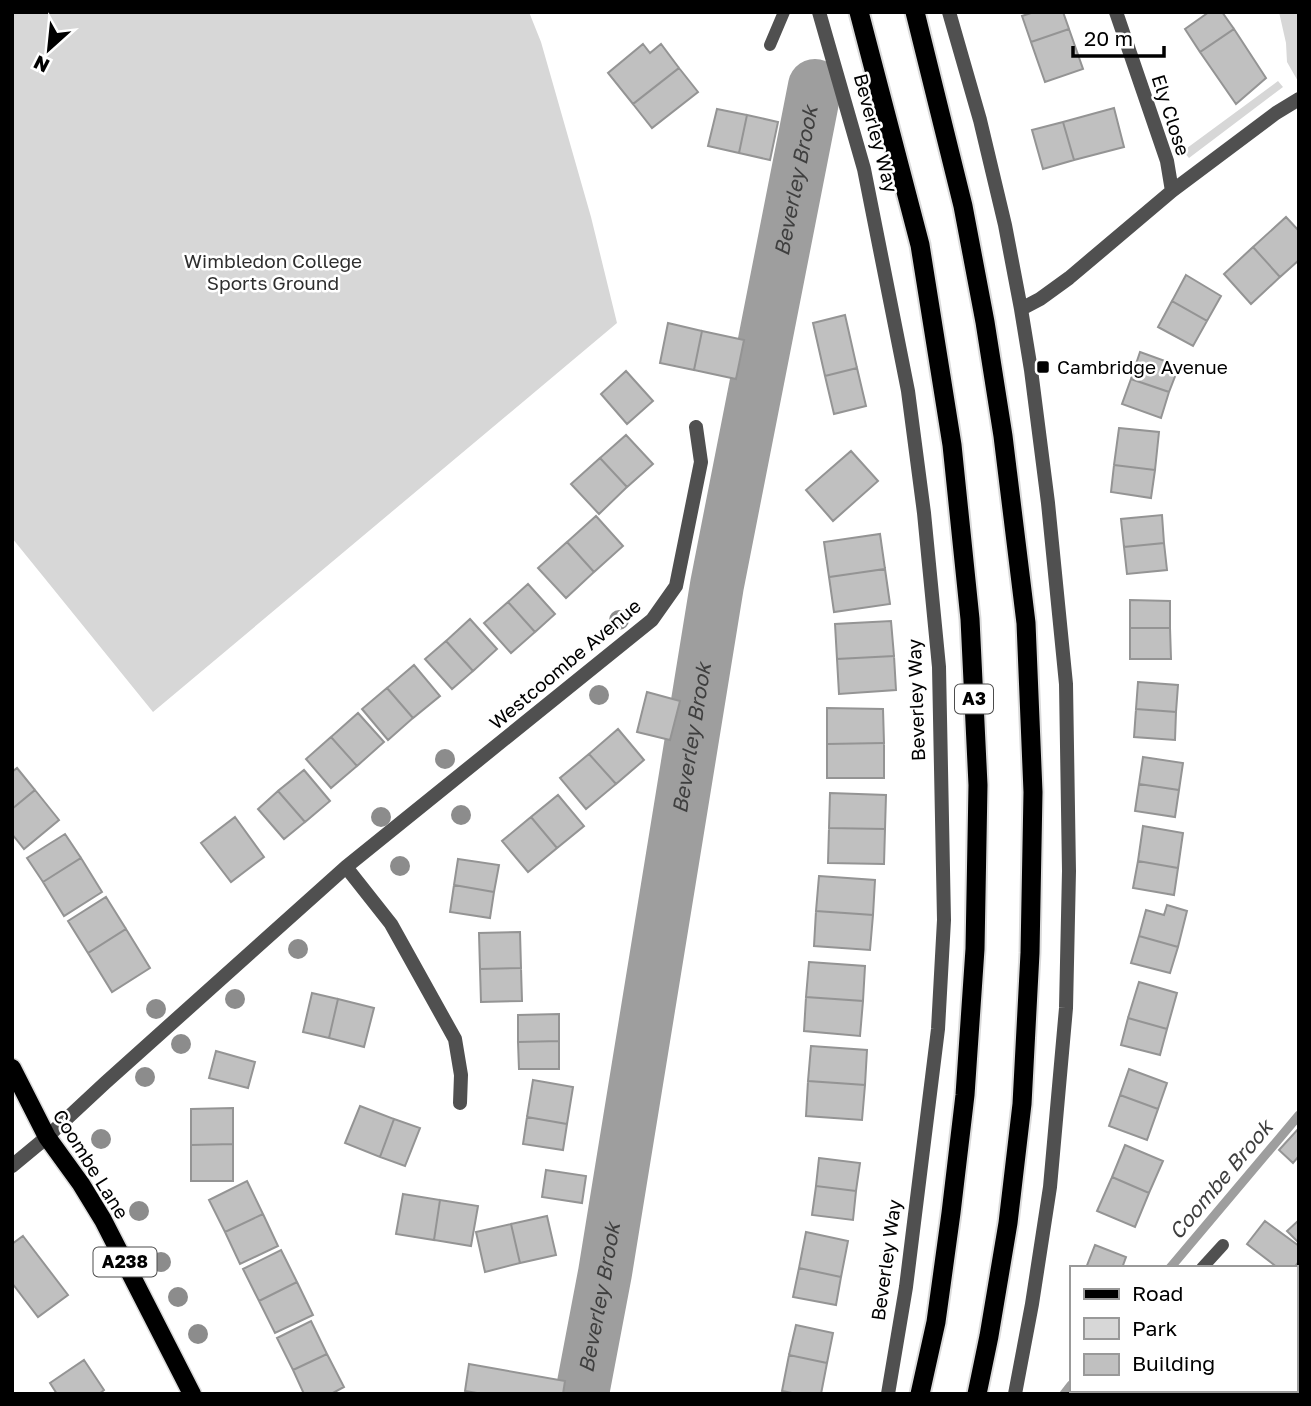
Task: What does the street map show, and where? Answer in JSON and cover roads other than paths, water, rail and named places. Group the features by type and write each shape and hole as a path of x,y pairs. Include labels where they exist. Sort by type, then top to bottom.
{"highway":[{"name":"Beverley Way","path":"859,12 920,245 952,445 970,619 978,785 975,949 965,1095 936,1322 920,1394"},
{"path":"915,12 963,206 1003,436 1026,636 1033,792 1030,953 1022,1104 1008,1223 977,1394"}],"main road":[{"name":"Coombe Lane","path":"12,1068 47,1137 103,1220 192,1394"}],"street":[{"name":"Beverley Way","path":"818,12 869,190 908,391 924,513 939,667 944,920 938,1028 906,1287 888,1394"},
{"path":"949,12 980,120 1005,225 1021,309 1046,490 1066,684 1069,871 1066,1008 1050,1187 1032,1304 1014,1394"},
{"name":"Ely Close","path":"1116,12 1167,161 1172,191"},
{"path":"1021,309 1069,278 1172,191 1276,113 1299,99"},
{"name":"Westcoombe Avenue","path":"12,1166 346,867 652,620 676,586 701,462 696,427"},
{"path":"346,867 391,924 455,1039 461,1075 460,1103"}],"lane":[{"path":"770,45 784,12"},
{"path":"1207,1266 1223,1245"}],"waterway":[{"name":"Beverley Brook","path":"582,1394 605,1273 717,585 815,86"},
{"name":"Coombe Brook","path":"1172,1266 1299,1115"},
{"name":"Coombe Brook","path":"1064,1394 1070,1386"}],"place":[{"name":"Cambridge Avenue","path":"1043,367"}],"park label":[{"name":"Wimbledon College Sports Ground","path":"273,272"}]}
